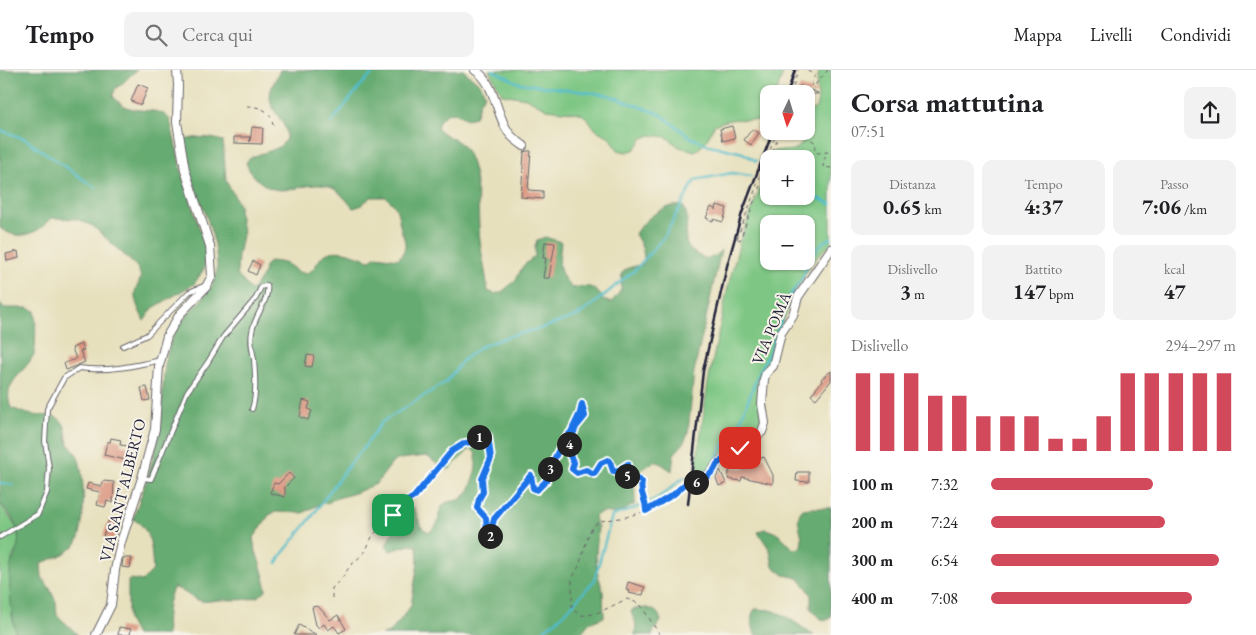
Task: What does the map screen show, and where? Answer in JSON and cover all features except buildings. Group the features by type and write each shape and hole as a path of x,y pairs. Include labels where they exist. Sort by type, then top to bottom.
{"street":[{"path":"176,70 178,85 177,122 185,170 210,246 212,276 208,284"},
{"path":"475,70 486,81 509,134 524,146"},
{"name":"VIA POMÀ","path":"696,482 708,476 717,464 762,432 765,423 762,404 764,379 773,366 781,333 792,315 798,297 831,249"},
{"name":"VIA SANT'ALBERTO","path":"96,635 111,605 115,570 121,542 142,478 154,429 161,360 167,336 180,314 208,284"}],"lane":[{"path":"123,346 146,335 189,292 208,284"},
{"path":"142,478 151,479 179,409 194,381 223,336 256,298 261,287 267,285 268,292 252,330 251,344 254,360 254,402 252,409"},
{"path":"0,537 38,514 47,492 49,468 45,440 46,409 64,378 79,368 93,370 123,368 161,360"}],"path":[{"path":"794,85 798,70"},
{"path":"804,70 815,74 812,85"},
{"path":"815,86 828,70"},
{"path":"247,106 264,109 270,115 273,125"},
{"path":"813,140 816,142 815,151 817,153 828,152 823,168 831,168"},
{"path":"760,178 737,239 740,240 760,185"},
{"path":"332,598 332,588 350,566 365,552 372,537 381,526 404,503 414,497 452,451 465,443 472,442 482,434 488,436 491,458 482,479 483,492 477,508 486,518 487,531 490,536 494,519 531,475 533,488 537,490 546,481 547,474 564,439 571,432 582,404 585,416 576,427 569,444 572,449 570,456 574,463 572,469 577,473 586,470 594,474 601,463 608,460 613,471 616,472 628,464 629,472 625,480 627,486 630,481 637,479 642,482 641,491 646,502 646,511"},
{"path":"660,635 640,604 627,599 612,607 586,616 580,615 572,609 572,579 579,566 593,526 601,521 646,511 674,494 680,487 696,482"}],"green space":[{"path":"0,70 137,70 115,89 113,96 127,107 158,112 170,120 181,169 206,250 204,269 194,284 153,308 144,321 135,297 140,279 139,271 93,226 77,219 52,218 34,232 28,234 14,235 0,228"},
{"path":"280,70 463,70 481,85 485,95 480,101 475,117 467,119 453,112 442,117 437,128 460,143 472,163 477,189 480,241 488,291 495,294 503,291 515,281 523,266 535,256 537,240 545,237 561,242 561,272 572,288 590,287 597,291 604,300 611,303 621,290 622,273 628,268 644,264 642,248 635,234 649,218 669,207 683,206 687,222 686,242 689,248 696,254 708,259 715,256 721,250 694,372 688,433 683,444 674,454 672,471 655,461 634,475 635,504 623,511 604,512 596,515 594,518 598,527 597,571 603,591 604,617 589,623 581,633 583,635 381,635 387,634 393,629 411,606 418,562 417,546 410,545 390,551 386,545 407,509 414,508 422,528 429,532 438,523 443,505 460,499 466,494 472,484 476,465 476,454 471,448 450,469 443,469 427,456 399,459 393,462 376,484 334,499 328,503 322,503 303,513 275,512 269,515 253,539 266,590 262,594 245,600 201,601 174,587 168,604 167,635 136,635 128,620 128,581 131,579 142,581 153,570 148,535 140,524 133,519 150,470 159,433 167,355 179,325 207,293 216,276 216,254 212,232 193,181 185,140 204,138 223,141 226,180 239,205 243,231 238,255 237,275 252,291 264,273 265,266 271,261 287,264 297,271 304,273 311,271 321,257 329,252 347,253 370,260 376,256 398,259 404,250 405,242 397,212 393,204 386,197 371,197 360,206 353,208 333,188 312,185 277,190 268,187 251,173 246,162 250,158 276,149 284,142 286,137 285,127 273,108 270,98 271,90"},
{"path":"489,70 784,70 779,85 760,85 760,120 730,120 714,125 705,143 695,151 679,147 667,137 651,135 643,138 634,150 626,152 618,150 610,137 596,130 587,118 580,113 547,109 526,98 502,94"},
{"path":"820,70 831,70 831,244 815,260 815,215 760,215 760,270 808,270 797,288 763,373 761,420 755,428 735,434 728,448 707,469 702,470 696,467 708,383 728,287 740,241 760,188 760,205 815,205 815,150 791,150 799,147 803,140 815,140 817,85"},
{"path":"0,304 3,308 28,308 35,311 36,333 34,354 15,379 9,391 11,408 36,416 53,416 62,421 68,443 80,462 83,485 83,512 80,535 70,550 41,563 42,577 56,602 57,615 78,635 16,635 11,604 10,569 18,544 18,533 11,517 0,503"},
{"path":"0,503 18,530 19,545 12,558 12,616 16,635 0,635"},
{"path":"831,508 831,617 827,620 821,619 811,609 811,595 798,578 784,575 773,566 770,550 758,532 764,529 773,532 784,539 793,549 800,548 802,537 798,518 803,509"},
{"path":"647,608 657,612 661,621 653,635 635,635 636,624 631,612 633,609"},
{"path":"755,609 770,610 784,615 814,635 755,635 751,619"}],"waterway":[{"path":"331,123 362,84 376,70"},
{"path":"492,70 519,83 608,95 660,114 690,137 709,145 743,153 756,161"},
{"path":"0,130 25,139 96,188"},
{"path":"277,563 382,422 446,382 463,360 480,347 506,337 542,328 577,316 591,306 636,269 664,237 695,180 732,173 751,176"},
{"path":"815,197 831,204"},
{"path":"697,475 709,470 731,433 738,427 757,377 772,346 789,297 803,277 809,259 823,242 831,238"},
{"path":"537,635 562,616 594,581 612,516 637,508 655,499 686,477"},
{"path":"0,483 13,485"}],"railway":[{"path":"790,85 795,70"},
{"path":"688,504 703,371 727,266 742,213 770,140"}],"route":[{"path":"393,515 404,503 414,497 452,451 465,443 472,442 482,434 488,436 491,458 482,479 483,492 477,508 486,518 487,531 490,536 494,519 531,475 533,488 537,490 546,481 547,474 564,439 571,432 577,421 582,404 585,416 576,427 569,444 572,449 570,456 574,463 572,469 577,473 586,470 594,474 601,463 608,460 613,471 616,472 628,464 629,472 625,480 627,486 630,481 637,479 642,482 641,491 646,502 646,511 674,494 685,484 696,482 708,476 717,464 740,448"}]}
